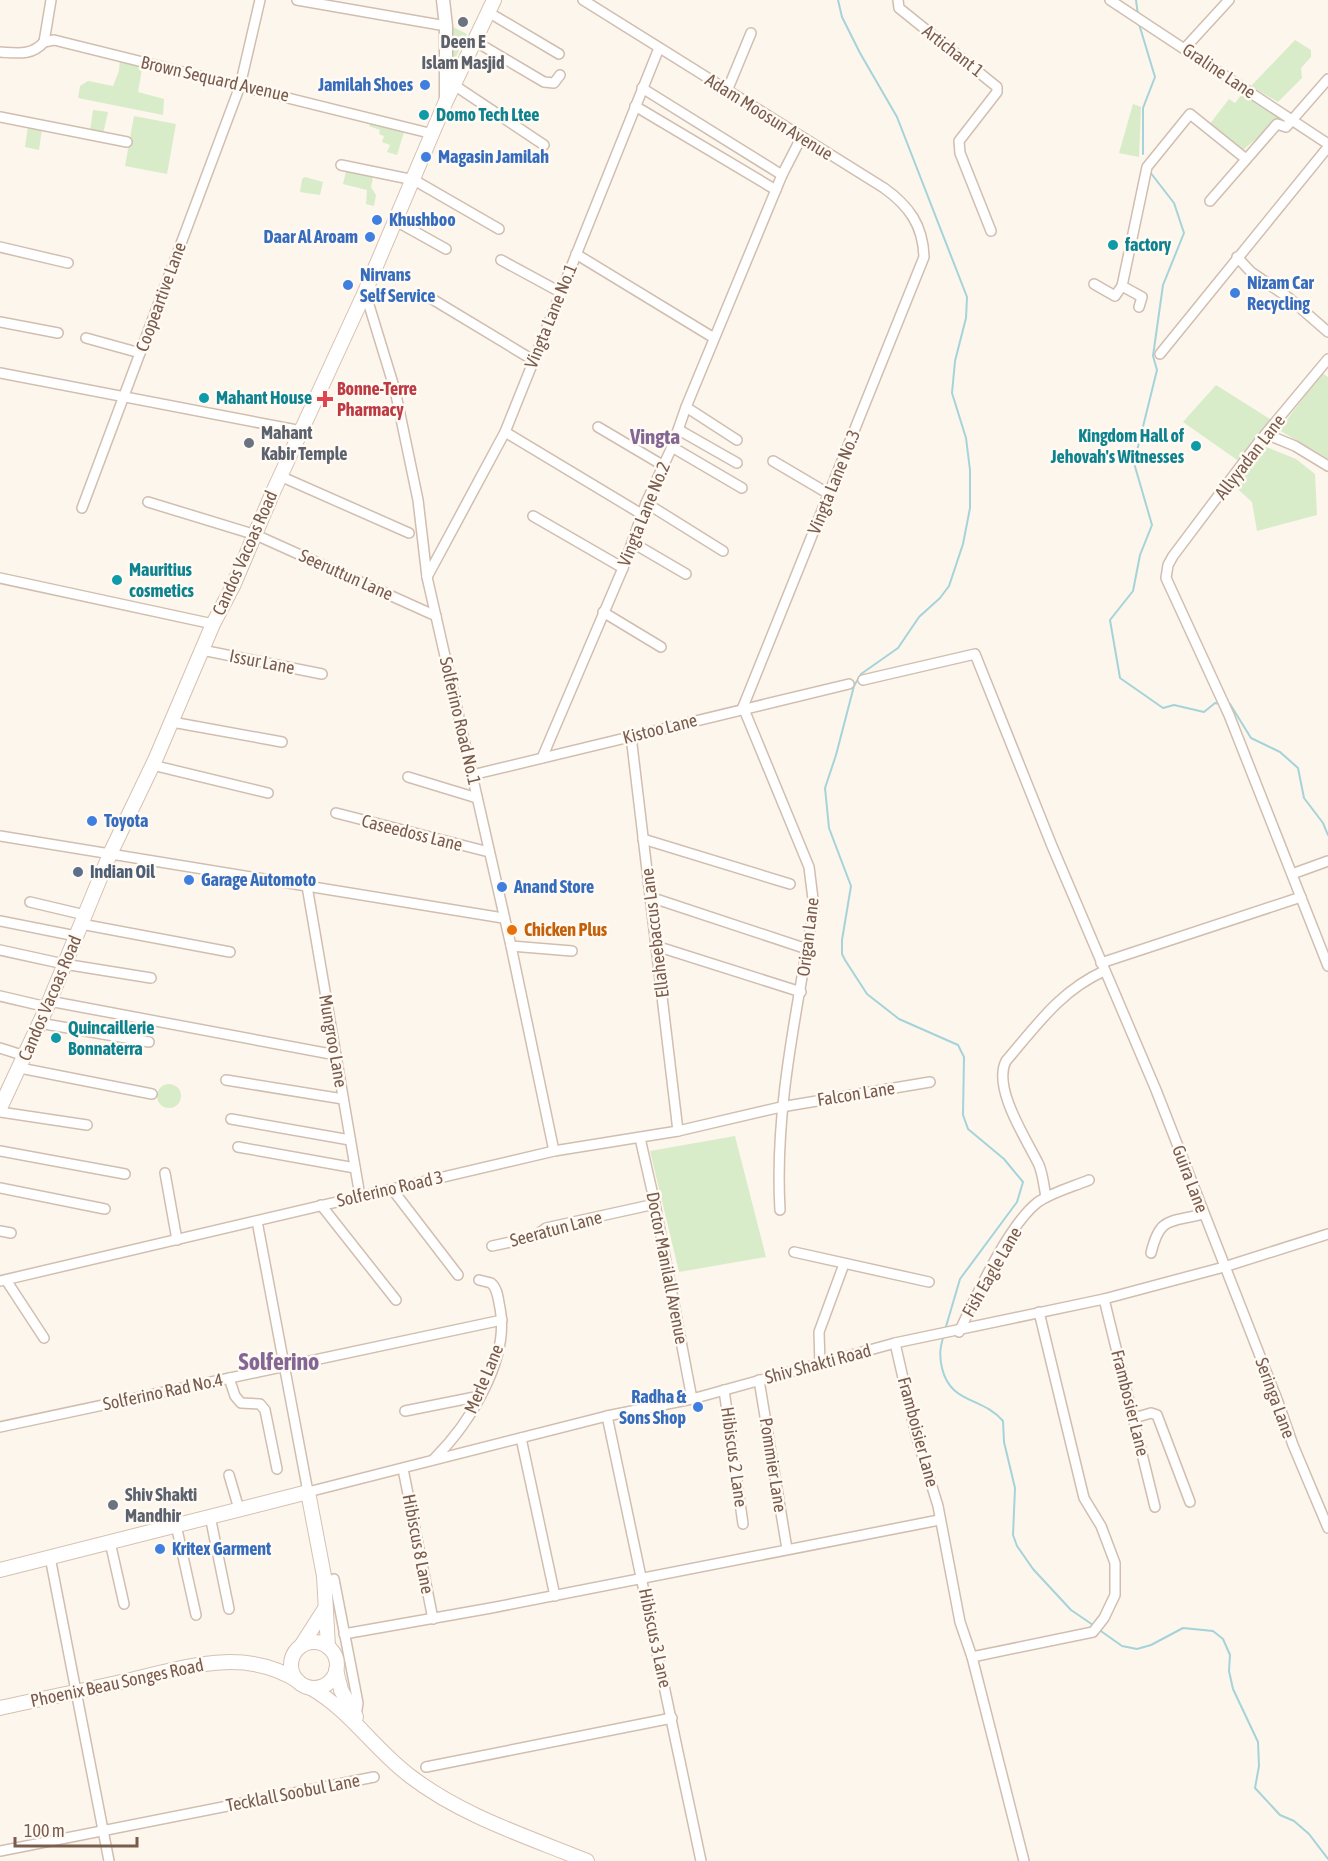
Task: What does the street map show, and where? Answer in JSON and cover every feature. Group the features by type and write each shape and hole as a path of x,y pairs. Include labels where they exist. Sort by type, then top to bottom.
{"main road":[{"name":"Candos Vacoas Road","path":"1,1106 23,1062 110,854 172,722 213,624 256,535 280,476 365,292 473,40 491,6"},
{"path":"0,1570 308,1492 324,1576 328,1647 336,1658 340,1690 358,1723"},
{"path":"325,1608 291,1662 293,1675 298,1681 334,1702 358,1723 407,1774 432,1793 487,1820 587,1861"},
{"path":"301,1646 312,1642 328,1647"},
{"name":"Phoenix Beau Songes Road","path":"0,1708 78,1692 178,1667 234,1661 276,1668 298,1681"},
{"path":"311,1688 324,1685 336,1670"}],"street":[{"path":"44,42 51,0"},
{"name":"Coopeartive Lane","path":"82,508 240,86 260,0"},
{"path":"297,0 446,26"},
{"path":"442,0 446,26 446,101"},
{"name":"Adam Moosun Avenue","path":"583,0 902,201 915,218 924,238 924,257"},
{"name":"Artichant 1","path":"898,0 899,8 997,87 997,92 959,141 960,153 991,231"},
{"name":"Graline Lane","path":"1110,0 1328,145"},
{"path":"1185,48 1229,0"},
{"path":"491,6 560,54"},
{"path":"727,91 751,33"},
{"name":"Brown Sequard Avenue","path":"0,52 28,53 38,49 44,42 54,40 433,134"},
{"path":"473,40 544,82 554,82 560,75"},
{"name":"Vingta Lane No.1","path":"427,577 506,432 659,48"},
{"path":"1210,201 1276,124 1286,127 1328,80"},
{"path":"454,85 544,145"},
{"path":"642,88 782,175"},
{"path":"635,106 776,190"},
{"path":"1094,284 1115,296 1122,286 1146,167 1190,114 1246,159"},
{"path":"0,117 127,142"},
{"name":"Vingta Lane No.2","path":"542,758 623,568 646,503 672,447 686,406 782,175 801,138"},
{"path":"1160,354 1328,145"},
{"path":"341,165 414,180 499,229"},
{"path":"394,220 446,249"},
{"path":"0,247 68,264"},
{"path":"576,254 714,338"},
{"name":"Vingta Lane No.3","path":"743,707 924,257"},
{"path":"1237,257 1251,272 1289,298 1328,332"},
{"path":"501,260 560,292"},
{"path":"1122,286 1142,297 1140,307"},
{"name":"Solferino Road No.1","path":"365,292 395,390 418,500 427,577 511,946 554,1152"},
{"path":"427,296 533,360"},
{"path":"0,322 58,333"},
{"path":"86,338 140,353"},
{"name":"Allyyadan Lane","path":"1292,874 1229,715 1166,578 1173,556 1266,434 1328,359"},
{"path":"0,373 302,431"},
{"path":"686,406 737,440"},
{"path":"598,428 663,466"},
{"path":"679,430 737,463"},
{"path":"506,432 643,515"},
{"path":"1266,434 1295,446 1328,466"},
{"path":"672,447 742,488"},
{"path":"773,461 829,494"},
{"path":"280,476 409,534"},
{"name":"Seeruttun Lane","path":"148,502 256,535 436,616"},
{"path":"646,503 723,551"},
{"path":"533,516 623,568"},
{"path":"633,543 686,574"},
{"path":"0,578 213,624"},
{"path":"603,612 661,647"},
{"name":"Issur Lane","path":"202,650 322,674"},
{"name":"Guira Lane","path":"863,681 975,654 1102,967 1156,1090 1224,1267"},
{"name":"Kistoo Lane","path":"472,775 743,707 849,684"},
{"name":"Origan Lane","path":"743,707 808,867 814,907 781,1107 777,1161 780,1210"},
{"path":"172,722 282,742"},
{"name":"Ellaheebaccus Lane","path":"631,736 678,1131"},
{"path":"152,765 267,793"},
{"path":"408,777 477,798"},
{"name":"Caseedoss Lane","path":"336,813 489,852"},
{"path":"0,836 503,918"},
{"path":"643,839 789,884"},
{"path":"1328,861 1292,874 1328,966"},
{"name":"Mungroo Lane","path":"307,886 360,1196"},
{"path":"650,897 807,949"},
{"path":"1046,1197 1040,1168 1016,1123 1006,1093 1003,1068 1006,1060 1056,1003 1079,982 1102,967 1301,897"},
{"path":"30,902 81,925"},
{"path":"0,921 81,925 230,952"},
{"path":"511,946 572,951"},
{"path":"656,946 801,992"},
{"path":"0,950 64,964 151,978"},
{"path":"0,996 336,1055"},
{"path":"39,1023 149,1042"},
{"path":"0,1048 23,1062 152,1094"},
{"path":"226,1080 344,1099"},
{"name":"Falcon Lane","path":"781,1107 930,1082"},
{"path":"1,1106 87,1125"},
{"name":"Solferino Road 3","path":"3,1281 392,1188 554,1152 678,1131 781,1107"},
{"path":"231,1119 350,1140"},
{"name":"Doctor Manilall Avenue","path":"640,1138 655,1204 692,1399"},
{"path":"238,1147 355,1168"},
{"path":"0,1151 125,1174"},
{"path":"165,1173 177,1240"},
{"name":"Fish Eagle Lane","path":"954,1333 993,1265 1027,1213 1046,1197 1089,1180"},
{"path":"0,1188 105,1209"},
{"path":"392,1188 458,1275"},
{"name":"Seeratun Lane","path":"492,1246 534,1237 546,1228 655,1204"},
{"path":"321,1205 396,1300"},
{"path":"1151,1253 1156,1234 1162,1225 1203,1214"},
{"path":"257,1221 308,1492"},
{"path":"0,1232 11,1233"},
{"name":"Shiv Shakti Road","path":"308,1492 607,1416 692,1399 895,1343 954,1333 1038,1312 1104,1299 1224,1267 1328,1234"},
{"path":"794,1252 929,1282"},
{"path":"820,1364 819,1332 844,1264"},
{"name":"Seringa Lane","path":"1224,1267 1328,1528"},
{"path":"479,1280 487,1281 494,1286 502,1320"},
{"path":"3,1281 44,1338"},
{"name":"Frambosier Lane","path":"1104,1299 1155,1507"},
{"path":"972,1657 1075,1638 1098,1627 1115,1595 1115,1563 1101,1526 1084,1498 1038,1312"},
{"name":"Solferino Rad No.4","path":"0,1427 502,1320"},
{"name":"Merle Lane","path":"432,1461 464,1424 480,1396 502,1338 502,1320"},
{"name":"Framboisier Lane","path":"895,1343 916,1435 938,1506 960,1622 972,1657 1024,1861"},
{"path":"229,1378 237,1399 246,1404 260,1404 265,1410 278,1469"},
{"name":"Pommier Lane","path":"759,1380 787,1549"},
{"name":"Hibiscus 2 Lane","path":"724,1390 743,1524"},
{"path":"405,1411 480,1396"},
{"path":"1134,1418 1151,1413 1157,1415 1190,1502"},
{"name":"Hibiscus 3 Lane","path":"607,1416 701,1861"},
{"path":"521,1438 555,1596"},
{"name":"Hibiscus 8 Lane","path":"403,1469 433,1619"},
{"path":"229,1475 238,1509"},
{"path":"210,1516 229,1609"},
{"path":"344,1634 555,1596 939,1520"},
{"path":"176,1525 196,1615"},
{"path":"110,1542 124,1604"},
{"path":"50,1557 109,1861"},
{"path":"334,1579 357,1703 358,1723"},
{"path":"426,1767 672,1718"},
{"name":"Tecklall Soobul Lane","path":"0,1851 374,1777"}],"green space":[{"path":"453,27 467,34 453,63"},
{"path":"1295,40 1311,50 1311,57 1301,68 1302,78 1278,102 1251,86"},
{"path":"120,58 143,63 138,92 164,99 163,115 78,98 80,86 88,81 113,86 119,71"},
{"path":"1244,91 1282,117 1243,150 1209,125 1229,99 1235,103"},
{"path":"1133,104 1141,107 1139,157 1119,153"},
{"path":"93,110 108,112 103,134 90,131"},
{"path":"134,116 176,124 167,174 125,166"},
{"path":"371,122 404,132 397,155 387,152 390,145 382,142 384,136 379,134 380,130 369,126"},
{"path":"28,127 42,129 39,150 25,147"},
{"path":"346,171 373,177 371,187 376,195 374,206 366,204 367,190 343,184"},
{"path":"305,177 323,182 320,195 300,192 302,179"},
{"path":"1322,373 1328,377 1328,459 1279,430"},
{"path":"1216,385 1273,421 1240,462 1183,422"},
{"path":"1264,446 1296,459 1315,474 1317,515 1257,531 1252,502 1231,483"},
{"path":"169,1084 178,1087 181,1096 178,1105 169,1108 160,1105 157,1096 160,1087"},
{"path":"735,1136 766,1257 679,1272 650,1151"}],"waterway":[{"path":"838,0 842,17 860,53 897,117 967,297 966,318 955,361 952,393 966,438 970,470 970,508 963,544 949,586 940,598 919,617 898,648 861,674 854,686 825,788 829,828 851,886 842,940 842,954 845,960 867,994 899,1019 958,1045 964,1057 963,1115 968,1129 1004,1159 1023,1182 1017,1202 960,1279 945,1330"},
{"path":"1136,0 1138,15"},
{"path":"1139,24 1155,77 1143,108 1143,154"},
{"path":"1150,172 1174,203 1184,233 1163,285 1153,356 1157,370 1134,463 1152,525 1140,555 1133,591 1110,620 1120,678 1163,708 1174,705 1204,712 1215,703 1220,704"},
{"path":"1226,704 1230,704 1251,738 1280,752 1298,768 1304,798 1323,823 1328,835"},
{"path":"944,1335 940,1355 946,1380 960,1394 995,1413 1003,1421 1004,1442 1015,1488 1013,1535 1017,1546 1033,1569 1071,1610 1093,1625"},
{"path":"1098,1629 1122,1646 1137,1649 1151,1645 1183,1628 1213,1631 1223,1639 1230,1655 1229,1671 1233,1689 1258,1742 1259,1766 1255,1788 1280,1815 1294,1821 1309,1834 1328,1859"}],"place":[{"name":"Deen E Islam Masjid","path":"463,22"},
{"name":"Jamilah Shoes","path":"425,85"},
{"name":"Domo Tech Ltee","path":"424,115"},
{"name":"Magasin Jamilah","path":"426,157"},
{"name":"Khushboo","path":"377,220"},
{"name":"Daar Al Aroam","path":"370,237"},
{"name":"factory","path":"1113,245"},
{"name":"Nirvans Self Service","path":"348,285"},
{"name":"Nizam Car Recycling","path":"1235,293"},
{"name":"Mahant House","path":"204,398"},
{"name":"Bonne-Terre Pharmacy","path":"325,399"},
{"name":"Mahant Kabir Temple","path":"249,443"},
{"name":"Kingdom Hall of Jehovah's Witnesses","path":"1196,446"},
{"name":"Mauritius cosmetics","path":"117,580"},
{"name":"Toyota","path":"92,821"},
{"name":"Indian Oil","path":"78,872"},
{"name":"Garage Automoto","path":"189,880"},
{"name":"Anand Store","path":"502,887"},
{"name":"Chicken Plus","path":"512,930"},
{"name":"Quincaillerie Bonnaterra","path":"56,1038"},
{"name":"Radha & Sons Shop","path":"698,1407"},
{"name":"Shiv Shakti Mandhir","path":"113,1505"},
{"name":"Kritex Garment","path":"160,1549"}],"district":[{"name":"Vingta","path":"655,437"},
{"name":"Solferino","path":"279,1362"}]}
